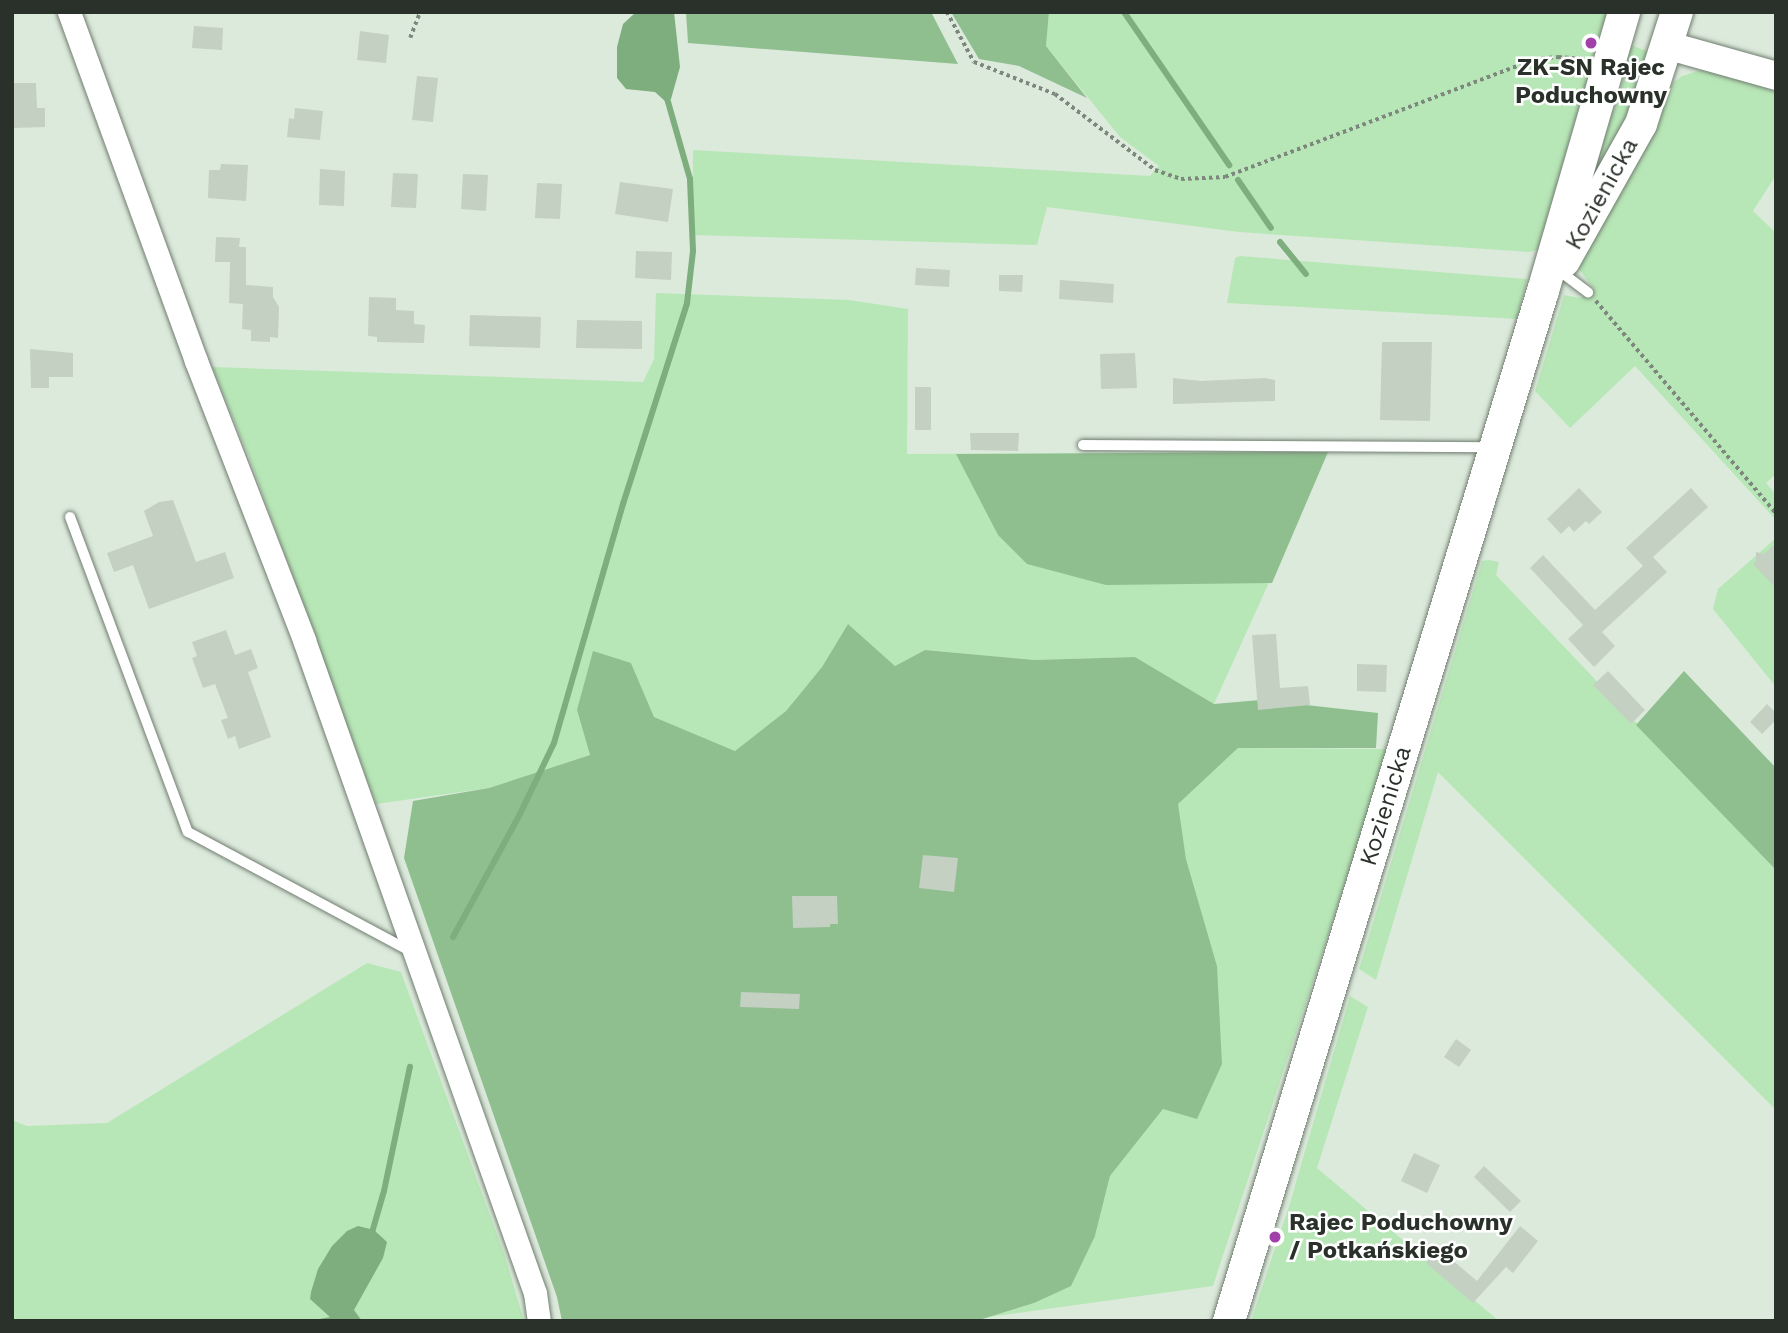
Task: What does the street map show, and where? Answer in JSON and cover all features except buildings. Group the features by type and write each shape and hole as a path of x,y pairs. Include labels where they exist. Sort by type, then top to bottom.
{"main road":[{"path":"1640,25 1660,26 1677,12"},
{"name":"Kozienicka","path":"1229,1321 1495,447 1551,275 1607,66 1640,25"},
{"name":"Kozienicka","path":"1551,275 1641,124 1640,25"}],"street":[{"path":"69,12 196,361 304,640 535,1293 539,1321"},
{"path":"1677,12 1696,44 1716,59"},
{"path":"1640,25 1716,59 1776,76"}],"lane":[{"path":"1551,275 1588,292"},
{"path":"1083,445 1495,447"},
{"path":"70,517 188,832 415,953"}],"path":[{"path":"410,38 420,12"},
{"path":"947,12 974,61 1055,94 1155,170 1181,179 1225,177 1535,59 1574,57 1607,66"},
{"path":"1588,292 1776,513"}],"shaded area":[{"path":"636,12 674,12 680,67 671,99 666,102 655,92 626,89 617,78 617,47 623,24"},
{"path":"686,12 931,12 958,64 688,43"},
{"path":"951,12 1049,12 1046,46 1087,98 1019,66 979,59"},
{"path":"1049,12 1614,12 1545,248 1529,252 1239,232 1047,207 1037,245 692,235 693,150 1150,176 1159,166 1120,137 1046,46"},
{"path":"1626,40 1633,46 1650,52 1630,126 1600,180 1590,181 1603,116 1614,110 1628,64 1625,58"},
{"path":"1701,70 1738,78 1776,92 1776,175 1753,211 1776,233 1776,474 1766,483 1776,494 1776,520 1635,366 1570,428 1535,391 1564,295 1580,298 1594,289 1576,265 1653,129 1673,83 1682,76"},
{"path":"1240,256 1527,279 1517,319 1227,303 1235,258"},
{"path":"656,293 849,300 908,309 907,454 1328,452 1214,704 1135,657 1034,660 925,650 895,666 848,624 822,667 786,711 735,751 654,717 631,663 577,710 590,755 489,788 376,804 249,457 212,367 643,382 654,359"},
{"path":"1328,452 1272,583 1106,585 1027,564 998,535 956,454"},
{"path":"1776,538 1776,687 1713,609 1718,589"},
{"path":"1482,561 1499,562 1496,575 1776,870 1776,1110 1438,772 1376,980 1359,969"},
{"path":"848,624 895,666 925,650 1034,660 1135,657 1214,704 1260,700 1378,713 1376,748 1238,748 1178,804 1186,859 1217,966 1222,1064 1197,1119 1163,1109 1110,1176 1095,1236 1071,1286 1034,1303 976,1321 562,1321 557,1297 404,858 413,801 489,788 590,755 577,710 593,651 631,663 654,717 735,751 786,711 822,667"},
{"path":"1684,671 1776,768 1776,870 1636,725"},
{"path":"1238,748 1389,749 1213,1286 989,1317 1034,1303 1095,1236 1110,1176 1163,1109 1217,966 1186,859 1177,804"},
{"path":"367,963 401,972 505,1256 524,1321 12,1321 12,1120 27,1126 107,1123"},
{"path":"1350,996 1368,1007 1317,1168 1499,1321 1251,1321 1290,1203"},
{"path":"358,1226 374,1230 387,1242 383,1258 354,1310 362,1321 309,1321 330,1317 310,1299 318,1269 332,1246 347,1231"}],"waterway":[{"path":"1124,12 1229,165"},
{"path":"453,937 520,814 554,743 623,504 687,303 693,251 690,179 666,95"},
{"path":"1238,180 1271,228"},
{"path":"1280,242 1306,274"},
{"path":"371,1236 384,1191 410,1067"}],"place":[{"name":"ZK-SN Rajec Poduchowny","path":"1591,43"},
{"name":"Rajec Poduchowny / Potkańskiego","path":"1275,1237"}]}
